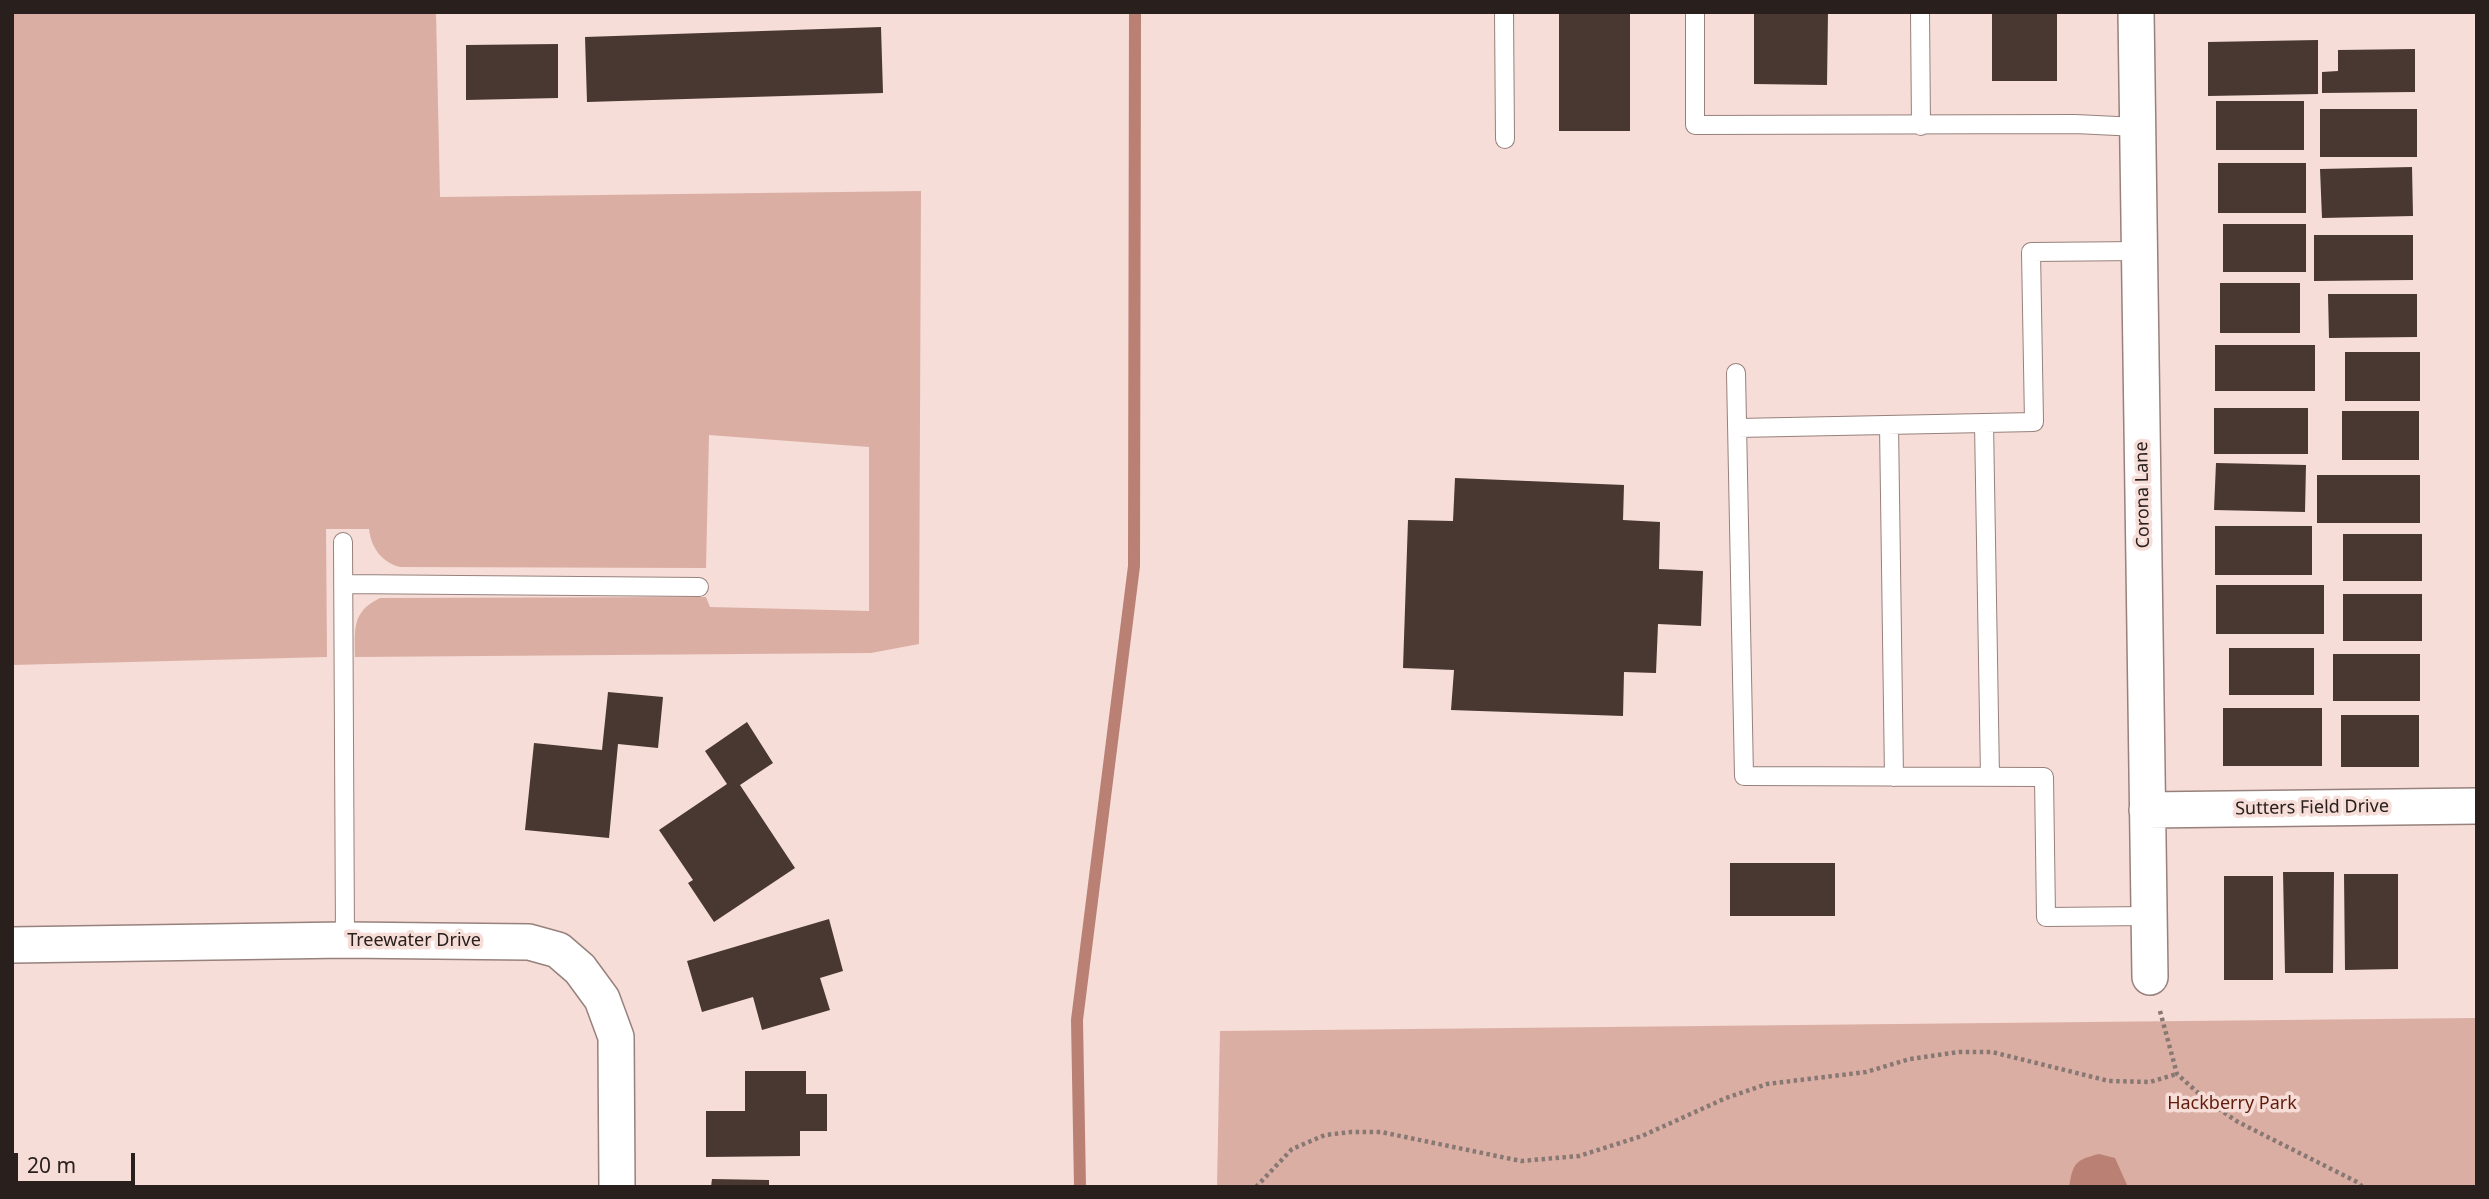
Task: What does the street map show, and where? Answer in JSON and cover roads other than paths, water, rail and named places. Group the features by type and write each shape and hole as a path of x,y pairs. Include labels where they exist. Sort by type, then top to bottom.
{"street":[{"name":"Corona Lane","path":"2136,12 2150,977"},
{"name":"Sutters Field Drive","path":"2147,810 2477,806"},
{"name":"Treewater Drive","path":"12,945 345,940 530,942 558,950 580,969 602,999 616,1037 617,1187"}],"lane":[{"path":"1504,12 1505,139"},
{"path":"1695,12 1695,125 2075,124 2138,127"},
{"path":"1920,12 1921,126"},
{"path":"1738,428 2034,422 2031,252 2140,251"},
{"path":"1736,373 1744,776 2043,777 2046,917 2149,916"},
{"path":"1984,423 1990,777"},
{"path":"1889,425 1894,777"},
{"path":"343,542 345,940"},
{"path":"343,584 699,587"}],"waterway":[{"path":"1080,1187 1077,1020 1134,566 1135,12"}],"park label":[{"name":"Hackberry Park","path":"2232,1104"}]}
